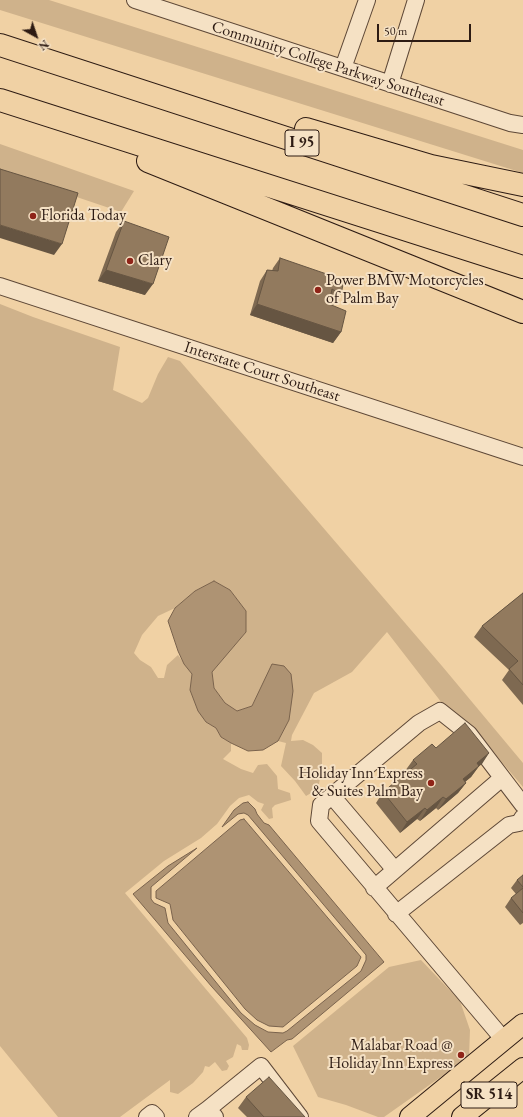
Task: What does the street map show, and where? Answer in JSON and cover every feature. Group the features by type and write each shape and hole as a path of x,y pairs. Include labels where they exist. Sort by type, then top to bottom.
{"highway":[{"name":"I 95","path":"0,45 523,215"},
{"path":"80,70 148,82 431,166 523,185"},
{"path":"0,100 523,267"},
{"path":"81,126 145,160 523,312"}],"main road":[{"name":"SR 514","path":"410,1117 523,1024"},
{"name":"SR 514","path":"462,1117 523,1068"}],"street":[{"name":"Community College Parkway Southeast","path":"134,0 510,123 523,125"},
{"path":"343,68 367,0"},
{"path":"390,84 416,0"},
{"name":"Interstate Court Southeast","path":"0,286 523,457"},
{"path":"504,1040 374,888 319,821 321,805 419,723 440,711 468,734 523,804"},
{"path":"374,888 502,778"},
{"path":"332,796 395,870"},
{"path":"396,914 509,825 519,823 523,817"},
{"path":"207,1114 261,1066 300,1117"},
{"path":"147,1117 152,1113 156,1117"}],"shaded area":[{"path":"0,0 49,0 523,150 523,173 0,10"},
{"path":"0,144 134,191 121,212 0,171"},
{"path":"0,304 120,347 113,390 142,403 148,398 158,374 168,357 180,361 442,666 523,763 523,787 472,729 445,707 387,632 352,672 314,693 292,735 291,741 303,740 313,745 322,753 322,768 318,789 306,796 281,766 286,743 278,741 289,720 261,688 252,706 237,711 225,703 214,688 212,671 246,632 246,611 230,590 214,581 195,591 175,608 158,616 142,635 134,653 140,660 151,667 158,678 164,678 167,665 178,655 192,674 190,690 206,722 216,728 221,737 231,743 231,751 223,759 241,769 253,773 258,765 267,764 277,776 278,789 290,793 291,800 275,805 272,808 273,818 269,819 261,810 264,804 258,802 249,795 239,798 230,806 217,824 201,838 164,861 125,893 247,1038 249,1045 248,1050 242,1050 241,1046 237,1044 233,1057 226,1061 229,1066 227,1070 222,1071 215,1062 209,1067 205,1066 203,1072 193,1083 178,1094 170,1092 170,1080 120,1117 58,1117 0,1046"},
{"path":"214,581 230,590 246,611 246,632 212,672 214,688 225,703 237,711 252,706 272,664 284,666 291,674 293,691 289,720 278,741 263,750 248,751 231,743 221,737 216,728 206,722 198,711 190,690 192,674 184,664 178,651 168,621 175,608 195,591"},
{"path":"248,802 255,809 264,823 269,825 384,962 292,1039 287,1040 271,1052 212,987 133,894 168,866 197,848 151,887 151,899 154,903 165,908 168,923 241,1013 255,1025 268,1032 283,1033 287,1031 361,971 366,960 366,955 248,815 244,813 238,814 222,827 234,810 243,803"},
{"path":"244,819 361,957 357,966 283,1027 269,1026 257,1020 245,1009 173,920 170,904 156,898 156,891 240,820"},
{"path":"421,960 460,1001 470,1030 469,1057 384,1117 378,1117 346,1105 318,1097 293,1046 389,967"}],"building":[{"path":"0,169 78,193 62,244 0,225"},
{"path":"124,221 169,237 153,284 106,270"},
{"path":"280,258 344,280 341,294 332,289 329,304 346,311 341,332 257,304 267,270 278,271"},
{"path":"523,593 523,685 509,669 518,661 482,626"},
{"name":"Holiday Inn Express & Suites Palm Bay","path":"465,723 489,753 477,763 479,766 463,779 466,783 446,799 443,797 427,810 425,808 407,822 383,792 417,764 413,760 432,744 436,748"},
{"path":"523,875 523,887 517,880"},
{"path":"523,888 523,913 511,898"},
{"path":"269,1077 305,1117 264,1117 246,1097"}],"place":[{"name":"Florida Today","path":"33,216"},
{"name":"Clary","path":"130,261"},
{"name":"Power BMW Motorcycles of Palm Bay","path":"318,290"},
{"name":"Holiday Inn Express & Suites Palm Bay","path":"431,783"},
{"name":"Malabar Road @ Holiday Inn Express","path":"461,1055"}]}
